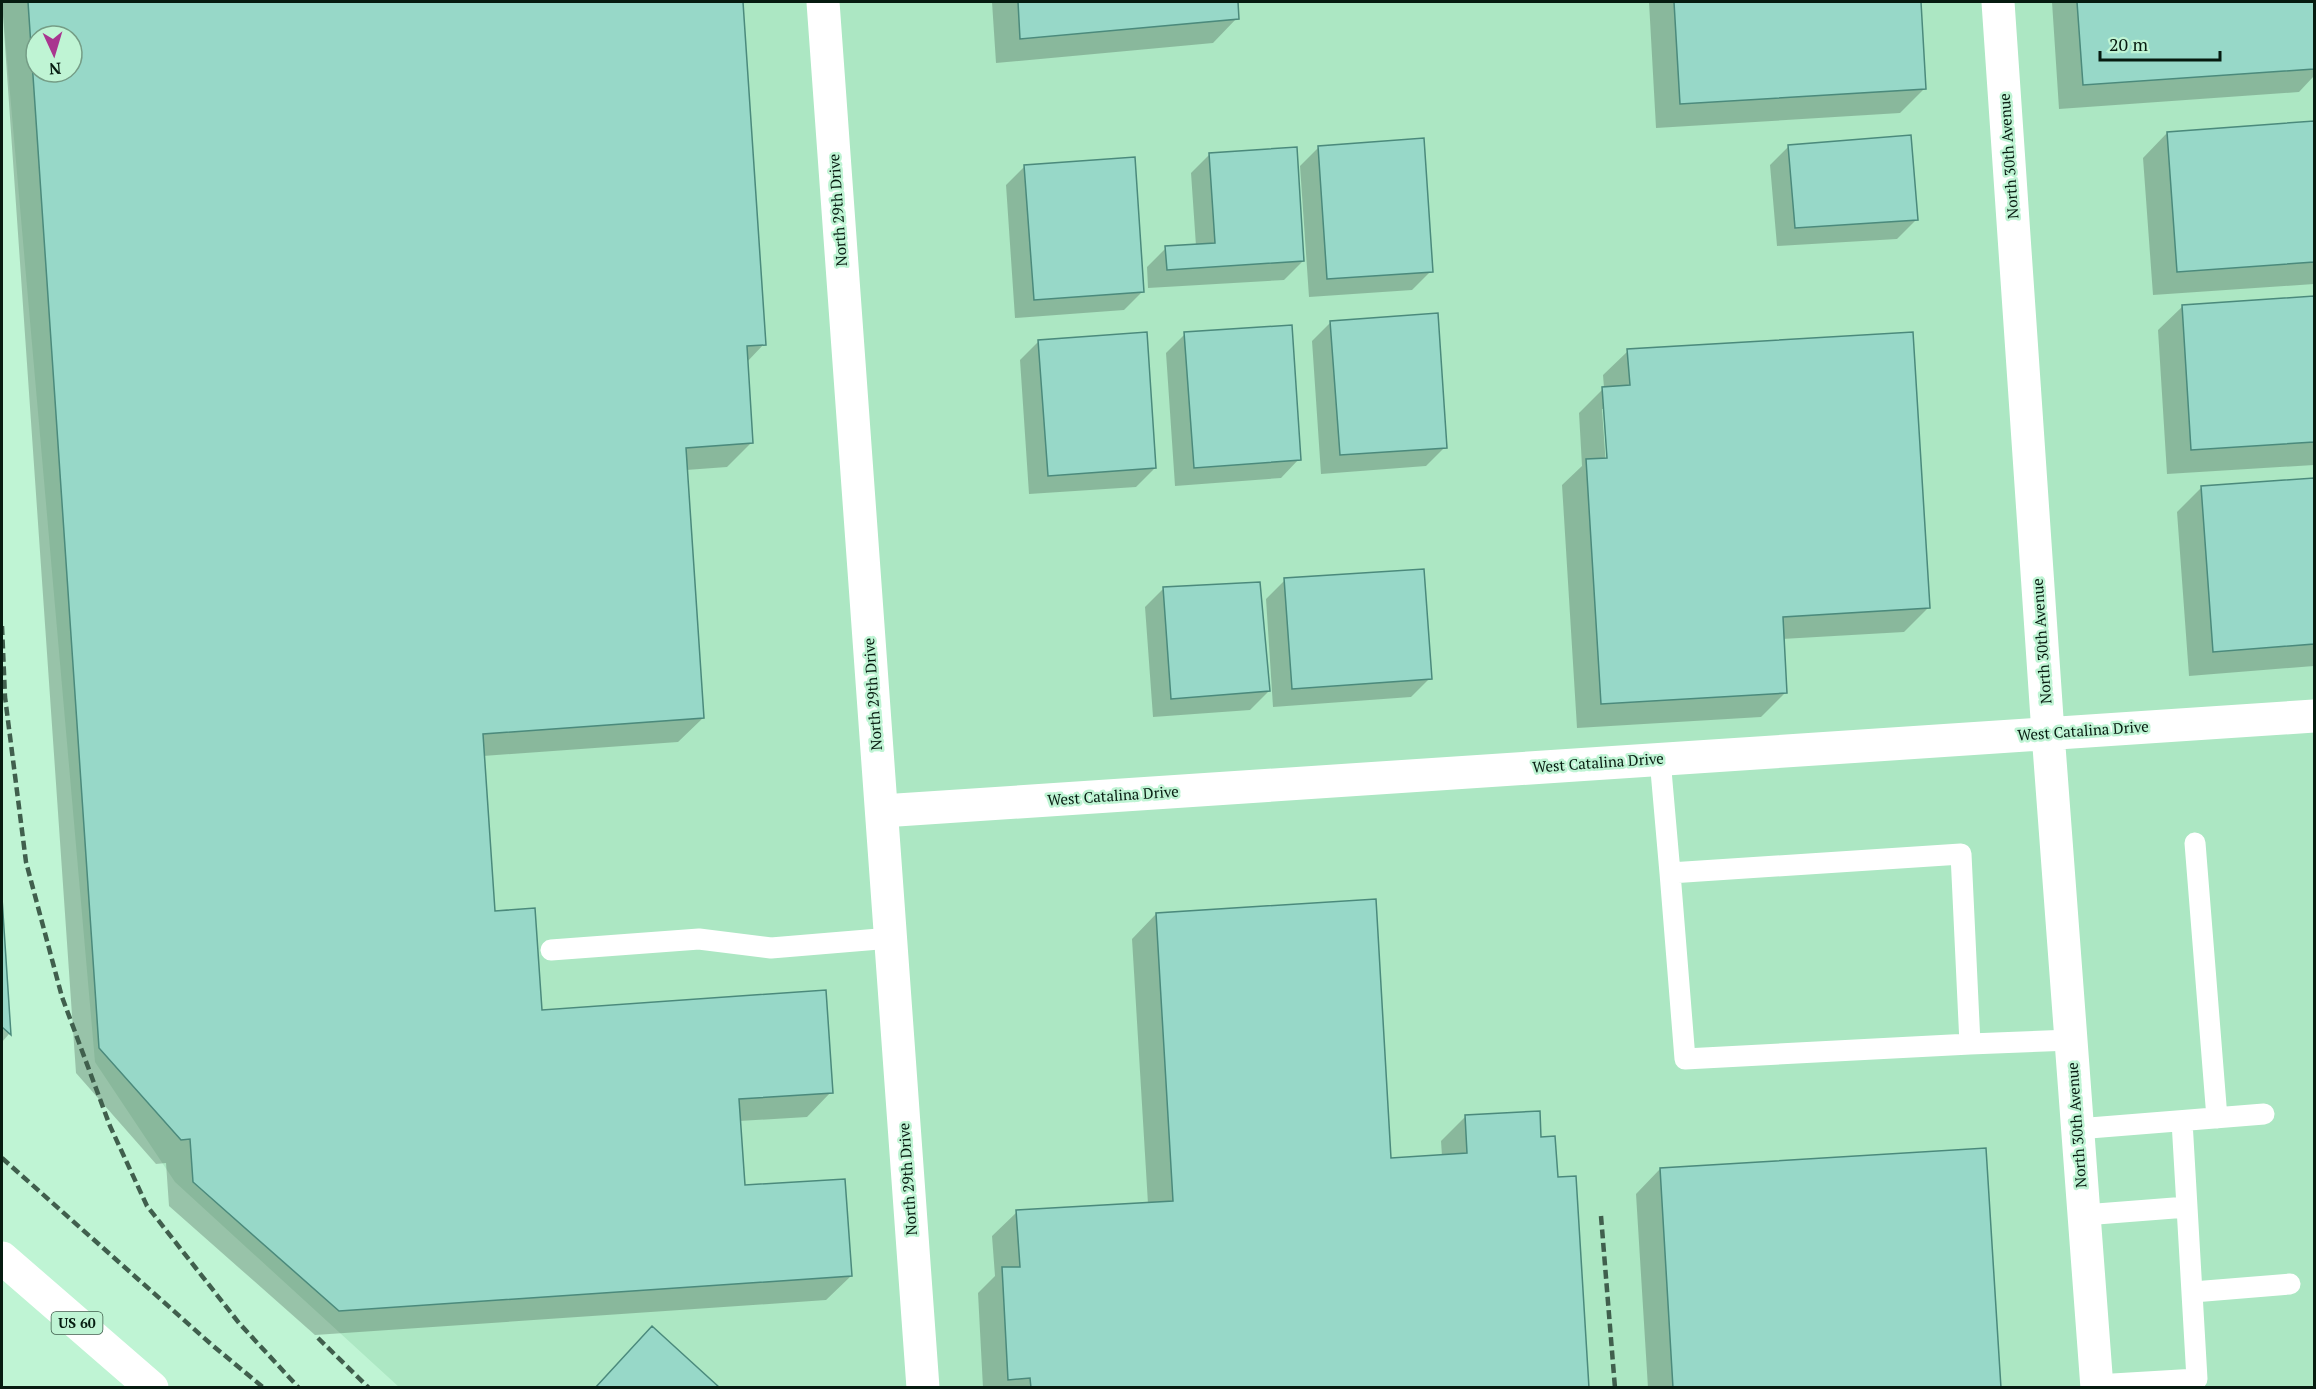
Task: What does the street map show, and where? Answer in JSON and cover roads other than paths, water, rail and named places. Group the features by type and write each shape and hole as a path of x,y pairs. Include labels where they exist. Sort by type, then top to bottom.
{"main road":[{"name":"North 29th Drive","path":"823,2 923,1388"},
{"name":"North 30th Avenue","path":"1998,2 2096,1386"},
{"name":"West Catalina Drive","path":"882,811 2314,716"},
{"name":"US 60","path":"2,1258 152,1388"}],"lane":[{"path":"1660,759 1685,1059 2071,1040"},
{"path":"2195,843 2217,1118"},
{"path":"1670,873 1960,854 1970,1044"},
{"path":"551,950 699,939 771,948 891,938"},
{"path":"2077,1129 2264,1114"},
{"path":"2096,1386 2197,1383 2182,1121"},
{"path":"2084,1215 2187,1207"},
{"path":"2193,1292 2290,1284"}],"railway":[{"path":"2,626 5,697 26,862 62,997 110,1126 147,1206 239,1323 299,1388"},
{"path":"2,1158 212,1345 264,1388"},
{"path":"1601,1216 1615,1388"},
{"path":"318,1338 369,1388"}]}
